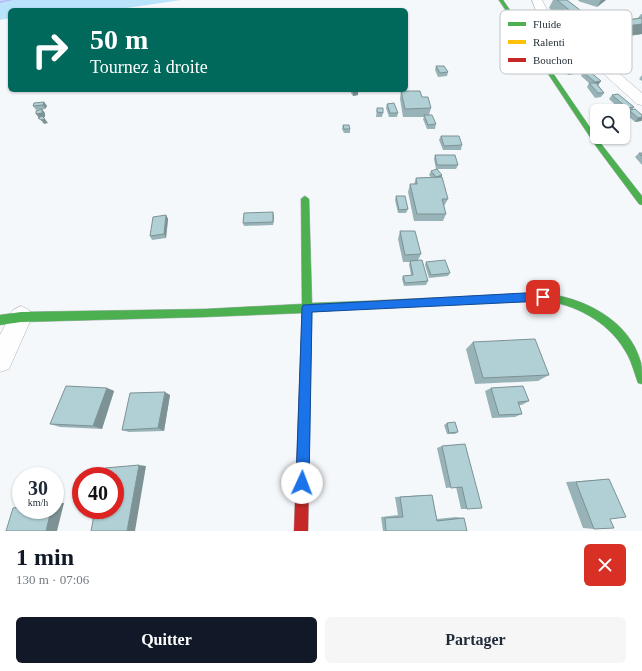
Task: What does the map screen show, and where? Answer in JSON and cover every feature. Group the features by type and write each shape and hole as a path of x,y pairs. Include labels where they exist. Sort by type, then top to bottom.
{"street":[{"path":"501,0 508,10"},
{"path":"537,0 542,10"},
{"path":"551,74 600,147 642,202"},
{"path":"611,74 642,102"},
{"path":"301,531 307,308 305,199"},
{"path":"0,360 11,318 205,313 527,297 554,298 592,312 625,340 632,353 642,379"}],"shaded area":[{"path":"0,0 181,0 127,8 8,8 8,18 0,20"}],"building":[{"path":"557,0 567,0 580,10 569,10"},
{"path":"642,18 642,24 632,25 632,19"},
{"path":"436,66 444,66 448,72 440,73"},
{"path":"585,74 593,74 601,81 595,82"},
{"path":"589,83 596,83 604,93 598,93"},
{"path":"408,91 420,91 422,97 428,97 431,108 405,109 401,92"},
{"path":"618,94 634,107 630,108 630,104 622,104 612,95"},
{"path":"44,102 43,105 33,106 34,103"},
{"path":"394,103 398,113 390,113 387,104"},
{"path":"377,108 383,108 383,113 377,112"},
{"path":"42,109 42,113 36,114 36,111"},
{"path":"635,109 642,115 642,117 638,118 630,110"},
{"path":"424,115 432,115 436,124 428,125"},
{"path":"42,116 45,119 41,120 38,118"},
{"path":"343,125 349,125 350,129 344,129"},
{"path":"441,136 459,136 462,145 444,146"},
{"path":"435,155 455,155 458,165 437,165"},
{"path":"437,169 442,175 436,177 431,171"},
{"path":"442,177 448,199 442,199 446,214 417,214 410,184 417,184 416,178"},
{"path":"396,196 405,196 408,209 399,210"},
{"path":"273,212 273,222 243,223 244,213"},
{"path":"166,215 164,234 150,236 153,217"},
{"path":"400,231 415,231 421,254 405,255"},
{"path":"422,260 428,281 405,283 403,276 413,275 410,261"},
{"path":"445,260 450,273 431,275 426,262"},
{"path":"535,339 549,375 483,378 473,342"},
{"path":"66,386 107,388 93,426 50,424"},
{"path":"523,386 529,401 518,402 522,414 499,415 491,388"},
{"path":"165,392 158,428 122,430 130,393"},
{"path":"455,422 458,432 449,433 447,423"},
{"path":"465,444 482,508 467,509 462,487 451,488 442,446"},
{"path":"139,465 127,531 91,531 93,519 124,519 124,467 116,467"},
{"path":"609,479 626,517 610,519 614,528 594,529 576,482"},
{"path":"432,495 437,521 464,518 467,531 386,531 385,518 403,517 400,497"},
{"path":"12,511 12,519 49,519 46,531 6,531"}],"waterway":[{"path":"0,2 12,0"}],"traffic: fast":[{"path":"501,0 508,10"},
{"path":"551,74 600,147 642,202"},
{"path":"305,199 307,310"},
{"path":"518,298 553,298 577,305 600,317 619,333 629,346 642,379"},
{"path":"0,320 21,317 205,313 367,305"}],"traffic: slow":[{"path":"367,305 518,298"}],"traffic: jam":[{"path":"301,531 307,310"}],"route":[{"path":"302,483 307,308 543,297"}]}
